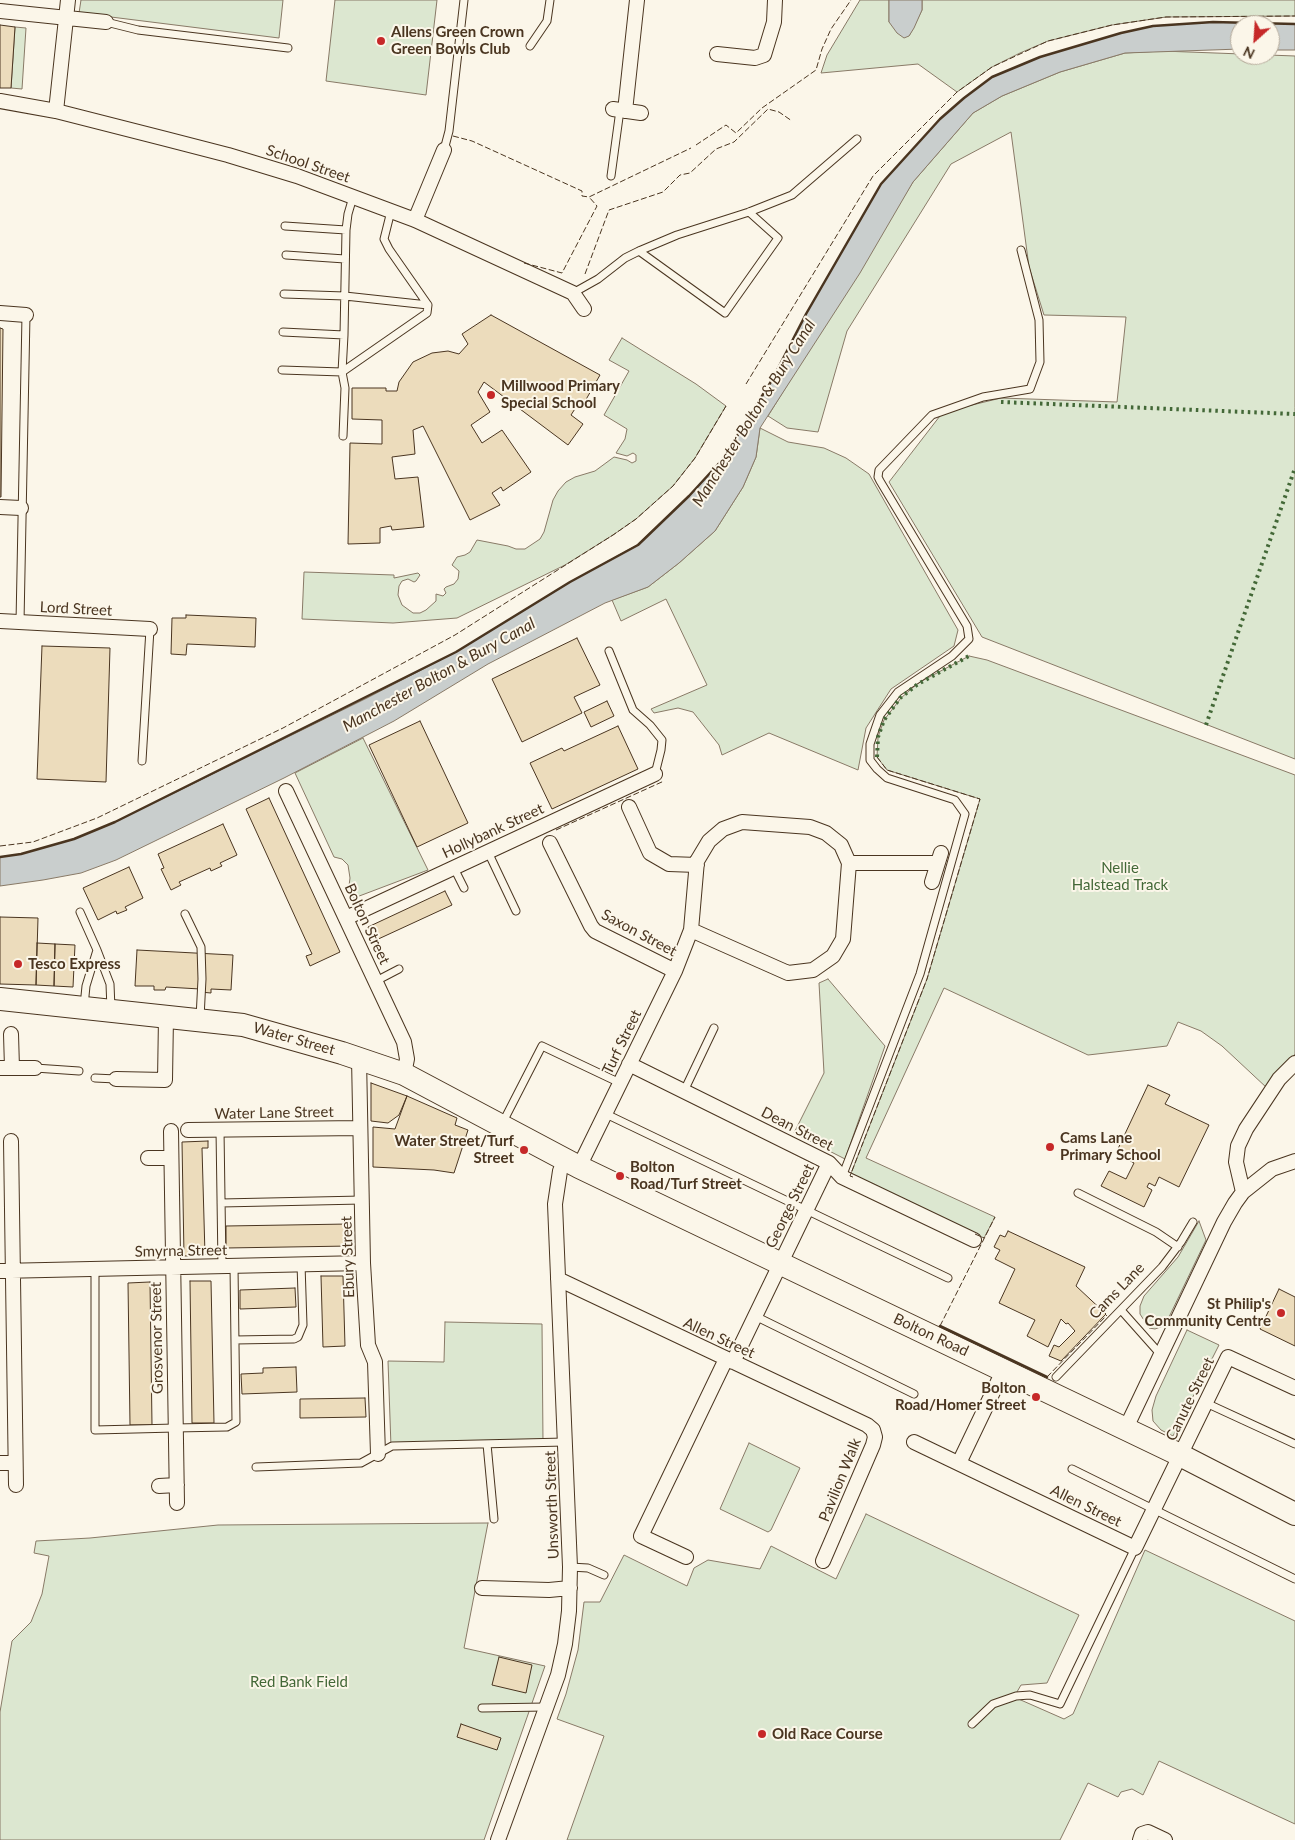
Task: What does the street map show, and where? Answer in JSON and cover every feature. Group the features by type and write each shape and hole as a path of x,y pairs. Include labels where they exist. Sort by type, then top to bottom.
{"main road":[{"name":"Water Street","path":"0,1000 243,1025 359,1058 404,1074 572,1163"},
{"name":"Bolton Road","path":"572,1163 1126,1428 1295,1514"}],"street":[{"path":"56,111 68,0"},
{"path":"637,0 620,110 641,113"},
{"path":"717,54 755,58 764,55 774,22 775,0"},
{"path":"0,11 106,22"},
{"name":"School Street","path":"0,101 56,111 228,155 286,173 415,220 573,293"},
{"path":"415,220 444,150"},
{"path":"573,293 584,309"},
{"path":"0,313 26,315"},
{"path":"0,507 22,508"},
{"name":"Lord Street","path":"0,621 150,629"},
{"name":"Hollybank Street","path":"346,918 655,774"},
{"name":"Bolton Street","path":"286,791 407,1051 404,1074"},
{"path":"629,807 650,852 669,864 697,865"},
{"path":"742,822 810,827 826,833 841,846 849,862 843,939 833,956 813,970 788,973 691,930 697,860 709,841 723,829 742,822"},
{"name":"Saxon Street","path":"550,843 590,926 595,931 674,971"},
{"path":"849,862 939,858 932,882"},
{"name":"Turf Street","path":"572,1163 606,1114 674,971 691,930"},
{"path":"116,1078 165,1080 166,1017"},
{"path":"11,1034 6,1068 35,1068"},
{"name":"Ebury Street","path":"359,1058 364,1263 368,1345 375,1362 378,1454"},
{"path":"1243,1192 1236,1162 1238,1146 1246,1129 1279,1079 1295,1063"},
{"name":"Dean Street","path":"629,1064 829,1163 842,1177 974,1240"},
{"name":"Water Lane Street","path":"188,1130 360,1128"},
{"name":"Grosvenor Street","path":"171,1131 177,1503"},
{"path":"11,1141 6,1172 6,1271 16,1485"},
{"path":"148,1158 172,1158"},
{"path":"1126,1428 1224,1222 1243,1192 1272,1169 1295,1161"},
{"name":"Unsworth Street","path":"498,1840 558,1675 565,1644 569,1611 570,1567 555,1204 560,1171 572,1163"},
{"name":"George Street","path":"686,1557 642,1536 730,1361 755,1316 829,1163"},
{"name":"Smyrna Street","path":"6,1271 364,1263"},
{"name":"Allen Street","path":"558,1279 867,1425"},
{"name":"Canute Street","path":"1136,1548 1228,1357 1295,1388"},
{"path":"959,1464 1004,1370"},
{"name":"Pavilion Walk","path":"830,1555 875,1437 873,1430 867,1425"},
{"name":"Allen Street","path":"914,1442 1136,1548"},
{"path":"0,1464 15,1463"},
{"path":"159,1486 177,1485"},
{"path":"482,1588 548,1590 570,1588"},
{"path":"1140,1840 1142,1834 1148,1832 1165,1840"}],"lane":[{"path":"444,150 449,131 464,0"},
{"path":"530,46 547,21 550,0"},
{"path":"106,22 138,30 288,48"},
{"path":"611,176 620,110"},
{"path":"573,293 598,278 625,258 677,235 749,212 792,195 857,140"},
{"path":"343,436 345,388 342,372 346,230 353,197"},
{"path":"282,370 342,372 427,312 428,305 384,239 391,211"},
{"path":"639,252 725,313 778,238 749,212"},
{"path":"285,226 346,230"},
{"path":"842,1177 920,974 965,814 955,800 888,778 870,760 870,744 880,715 898,692 952,656 968,639 967,626 880,482 878,477 879,470 932,415 983,397 1030,389 1040,362 1039,320 1021,250"},
{"path":"286,255 345,259"},
{"path":"284,294 345,296 428,305"},
{"path":"20,622 26,315"},
{"path":"283,332 344,335"},
{"path":"142,761 150,629"},
{"path":"609,651 632,710 662,740 655,774"},
{"path":"488,852 516,911"},
{"path":"454,868 464,888"},
{"path":"80,912 110,984 111,1011"},
{"path":"185,914 201,947 200,1021"},
{"path":"84,1009 86,986 97,950"},
{"path":"376,981 399,969"},
{"path":"684,1091 714,1028"},
{"path":"502,1125 542,1046 620,1083"},
{"path":"35,1068 79,1071"},
{"path":"95,1078 116,1078"},
{"path":"606,1114 948,1278"},
{"path":"95,1269 95,1430 227,1427 236,1422 236,1340 221,1204 220,1130"},
{"path":"1078,1193 1156,1232 1178,1247"},
{"path":"221,1204 362,1200"},
{"name":"Cams Lane","path":"1056,1377 1162,1267 1178,1247 1193,1222"},
{"path":"236,1340 294,1339 298,1336 303,1325 301,1264"},
{"path":"1121,1310 1162,1355"},
{"path":"755,1316 914,1394"},
{"path":"1206,1403 1295,1444"},
{"path":"256,1467 361,1463 392,1446 565,1442"},
{"path":"487,1444 494,1518"},
{"path":"1072,1469 1295,1578"},
{"path":"972,1724 993,1704 1016,1696 1030,1695 1060,1704 1136,1548"},
{"path":"570,1567 588,1568 604,1575"},
{"path":"482,1708 546,1707"}],"green space":[{"path":"81,0 283,0 279,38 79,13"},
{"name":"Allens Green Crown Green Bowls Club","path":"335,0 437,0 426,95 326,81"},
{"path":"860,0 889,0 889,22 909,36 922,10 922,0 1295,0 1295,16 1230,15 1230,17 1166,17 1112,25 1048,41 992,67 957,92 918,64 821,73 827,55"},
{"path":"15,27 26,28 22,89 11,88"},
{"path":"1162,51 1230,54 1230,65 1280,65 1280,55 1295,56 1295,759 982,637 889,482 943,412 1001,398 1117,402 1126,317 1044,315 1029,267 1011,132 951,164 847,331 818,432 787,428 768,416 913,182 973,113 1002,96 1060,72 1125,53"},
{"path":"622,338 696,384 726,406 695,458 673,486 636,519 565,565 457,618 393,623 302,619 304,572 394,575 394,578 418,573 420,575 414,582 408,579 402,581 399,586 398,595 402,605 413,613 420,613 436,601 436,594 443,596 446,593 444,589 454,584 458,579 459,571 452,565 457,557 470,552 477,540 516,549 525,549 540,539 544,532 553,500 566,482 595,471 614,457 632,463 636,461 636,455 633,453 627,456 616,453 625,439 627,429 604,415 629,371 609,360"},
{"path":"760,428 788,442 824,448 846,458 869,474 958,630 954,646 891,689 866,728 858,770 769,733 722,755 719,745 693,712 678,708 654,713 651,709 707,685 666,599 621,621 612,600 648,587 715,531 743,487 756,457"},
{"name":"Nellie Halstead Track","path":"969,656 987,660 1295,775 1295,1054 1267,1088 1222,1046 1201,1031 1178,1022 1167,1046 1088,1055 944,988 866,1158 995,1217 984,1238 850,1176 927,979 980,799 887,770 877,757 878,737 884,720 901,698 918,683"},
{"path":"363,738 428,870 354,898 349,886 348,865 342,859 334,857 295,773"},
{"path":"828,979 885,1046 845,1159 794,1133 824,1073 819,983"},
{"path":"1199,1221 1206,1240 1163,1326 1155,1329 1149,1328 1140,1314 1140,1306 1144,1296 1178,1257"},
{"path":"445,1322 542,1324 543,1442 391,1447 388,1361 444,1362"},
{"path":"1187,1330 1219,1345 1173,1436 1161,1430 1153,1421 1152,1410 1156,1396"},
{"path":"749,1443 800,1468 771,1530 768,1532 720,1509"},
{"path":"866,1514 1079,1615 1047,1683 1021,1685 1014,1697 1064,1719 1073,1714 1145,1550 1295,1621 1295,1824 1159,1761 1143,1795 1132,1789 1121,1792 1118,1797 1088,1783 1060,1840 567,1840 604,1736 557,1719 578,1650 584,1602 600,1602 624,1555 687,1586 694,1568 708,1560 760,1569 771,1546 836,1579"},
{"name":"Red Bank Field","path":"488,1523 464,1648 545,1666 484,1840 0,1840 0,1712 12,1641 31,1622 42,1594 49,1556 34,1553 36,1541 90,1538 218,1525"}],"water":[{"path":"889,0 922,0 922,10 909,36 904,38 897,33 889,22"},
{"name":"Manchester Bolton & Bury Canal","path":"1230,22 1230,49 1125,53 1060,72 1002,96 973,113 913,182 860,273 760,428 756,457 743,487 715,531 648,587 605,603 488,664 394,721 284,778 116,860 81,873 0,886 0,857 21,854 74,839 115,822 456,652 570,582 637,545 689,496 722,460 772,380 806,314 881,184 940,119 992,77 1040,57 1121,33 1153,26"},
{"path":"1280,24 1295,24 1295,50 1280,50"}],"building":[{"path":"0,25 15,27 11,88 0,88"},
{"path":"491,315 600,375 584,403 580,401 571,415 583,424 568,445 484,382 478,392 490,412 471,425 482,443 502,430 531,472 503,491 501,487 492,493 500,505 470,520 423,426 413,430 415,454 392,457 395,479 418,477 424,527 392,530 391,526 380,528 380,543 348,544 350,443 382,444 382,420 352,419 352,388 386,388 386,391 397,391 399,382 413,362 432,353 448,351 459,354 468,344 462,334"},
{"path":"0,328 3,329 1,497 0,497"},
{"path":"186,615 256,618 255,647 187,644 186,655 171,654 172,618 186,618"},
{"path":"577,638 600,685 574,697 582,713 522,742 492,679"},
{"path":"42,646 110,648 106,782 37,779"},
{"path":"607,701 614,716 591,727 584,712"},
{"path":"420,721 468,823 417,847 369,745"},
{"path":"618,726 638,769 552,809 530,763 562,748 564,751"},
{"path":"269,798 340,952 310,966 306,956 312,954 246,809"},
{"path":"223,824 237,855 220,863 222,866 211,871 210,868 179,882 181,885 171,890 161,869 164,868 158,854"},
{"path":"129,867 143,898 125,907 127,910 117,914 116,911 98,920 83,888"},
{"path":"445,891 452,905 374,941 368,927"},
{"name":"Tesco Express","path":"0,917 38,918 36,985 0,984"},
{"path":"37,943 55,944 54,986 36,985"},
{"path":"55,944 75,945 73,987 54,986"},
{"path":"137,950 233,955 231,990 211,989 211,993 200,992 200,989 166,987 165,990 154,990 154,986 135,986"},
{"path":"371,1083 407,1096 399,1115 388,1123 371,1121"},
{"path":"1148,1085 1170,1095 1165,1104 1209,1125 1179,1187 1159,1177 1155,1186 1149,1183 1147,1187 1152,1190 1144,1207 1101,1186 1109,1171 1126,1179 1134,1163 1116,1153"},
{"path":"407,1096 457,1118 455,1125 468,1130 454,1173 434,1170 373,1167 373,1127 395,1129"},
{"path":"208,1141 208,1148 202,1148 205,1255 184,1256 182,1142"},
{"path":"349,1224 350,1246 226,1248 226,1226"},
{"path":"1008,1231 1085,1267 1076,1286 1106,1314 1061,1361 1049,1356 1054,1345 1059,1347 1075,1331 1068,1323 1066,1324 1061,1319 1048,1347 1027,1336 1035,1320 999,1303 1015,1269 995,1259 1000,1250 994,1247 1000,1235 1005,1237"},
{"path":"321,1276 343,1276 345,1346 323,1347"},
{"path":"190,1281 211,1281 214,1423 192,1423"},
{"path":"150,1282 152,1425 130,1425 128,1283"},
{"path":"295,1288 296,1307 240,1309 240,1290"},
{"name":"St Philip's Community Centre","path":"1279,1289 1295,1297 1295,1346 1260,1329"},
{"path":"296,1367 297,1392 242,1394 241,1374 263,1373 263,1368"},
{"path":"365,1398 366,1417 300,1418 300,1399"},
{"path":"499,1657 532,1665 526,1693 492,1685"},
{"path":"461,1724 501,1738 497,1750 457,1737"}],"hedge":[{"path":"1001,402 1295,414"},
{"path":"1206,725 1295,468"},
{"path":"877,757 878,737 884,720 900,698 918,684 969,656"}],"fence":[{"path":"696,145 726,125 736,133 762,108 816,70 822,49 831,29 851,0"},
{"path":"746,384 873,176 957,92 992,67 1048,41 1112,25 1166,17 1295,16"},
{"path":"585,274 609,210 663,192 680,175 690,173 716,149 734,142 768,109 779,112 792,121"},
{"path":"453,136 472,141 582,191 582,196 589,197 691,148"},
{"path":"524,263 562,273 597,206 589,197"},
{"path":"0,846 33,842 97,818 283,728 455,635 636,519 673,486 695,458 726,406"},
{"path":"853,1177 850,1176 927,979 980,799 887,770 877,757"},
{"path":"556,830 664,781"},
{"path":"940,1326 995,1217"},
{"path":"975,1234 984,1238"},
{"path":"1047,1377 1107,1315"}],"wall":[{"path":"0,857 21,854 74,839 115,822 456,652 570,582 638,545 689,496 722,460 772,380 806,314 881,184 940,119 992,77 1040,57 1121,33 1153,26 1213,22 1295,24"},
{"path":"940,1326 1047,1377"}],"place":[{"name":"Allens Green Crown Green Bowls Club","path":"381,41"},
{"name":"Millwood Primary Special School","path":"491,395"},
{"name":"Tesco Express","path":"18,964"},
{"name":"Cams Lane Primary School","path":"1050,1147"},
{"name":"Water Street/Turf Street","path":"524,1150"},
{"name":"Bolton Road/Turf Street","path":"620,1176"},
{"name":"St Philip's Community Centre","path":"1281,1313"},
{"name":"Bolton Road/Homer Street","path":"1036,1397"},
{"name":"Old Race Course","path":"762,1734"}]}
